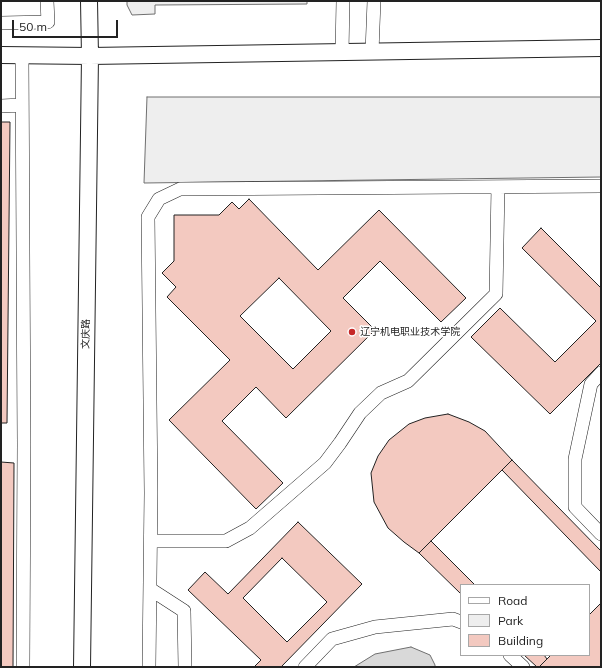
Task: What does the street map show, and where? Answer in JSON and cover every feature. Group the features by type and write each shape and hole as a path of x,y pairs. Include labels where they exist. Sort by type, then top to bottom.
{"street":[{"path":"1,23 48,22 47,1"},
{"name":"文庆路","path":"82,667 90,56 89,1"},
{"path":"342,52 343,1"},
{"path":"372,52 374,1"},
{"path":"1,55 90,56 601,48"},
{"path":"22,56 24,444 23,667"},
{"path":"1,106 22,105"},
{"path":"150,667 151,477 148,217 159,199 180,189 601,186"},
{"path":"151,541 226,541 250,528 325,464 360,413 381,393 408,381 496,294 498,187"},
{"path":"601,374 591,384 575,459 575,507 601,534"},
{"path":"150,590 184,611 185,667"},
{"path":"305,667 332,639 375,627 452,619 460,622"},
{"path":"511,656 523,667"}],"green space":[{"path":"127,1 307,1 307,4 155,5 155,14 132,15 127,5"},
{"path":"147,97 601,97 601,177 144,183"}],"shaded area":[{"path":"411,647 430,655 435,667 354,667 375,654"}],"building":[{"path":"1,122 10,122 7,423 1,423"},
{"path":"249,199 318,270 379,210 466,298 441,322 380,261 343,298 375,330 286,418 256,387 222,421 283,483 256,509 169,420 230,360 167,297 176,287 162,273 174,261 174,215 219,215 232,202 239,209","holes":["279,278 331,331 293,369 240,316"]},
{"path":"541,228 601,288 601,363 550,414 471,337 500,308 555,362 596,321 522,248"},
{"path":"448,414 469,422 485,431 512,460 419,553 388,528 374,502 371,473 378,456 389,440 409,424 425,418"},
{"path":"512,460 601,551 601,572 502,470"},
{"path":"1,462 14,463 13,667 1,667"},
{"path":"298,522 362,584 281,667 254,667 261,660 188,590 205,572 228,594","holes":["282,558 327,602 287,642 243,598"]},
{"path":"431,541 474,584 460,584 460,593 419,553"},
{"path":"601,603 601,667 539,667 550,656 590,656 590,614"},
{"path":"525,656 545,656 547,659 539,667 537,667"}],"place":[{"name":"辽宁机电职业技术学院","path":"352,332"}]}
